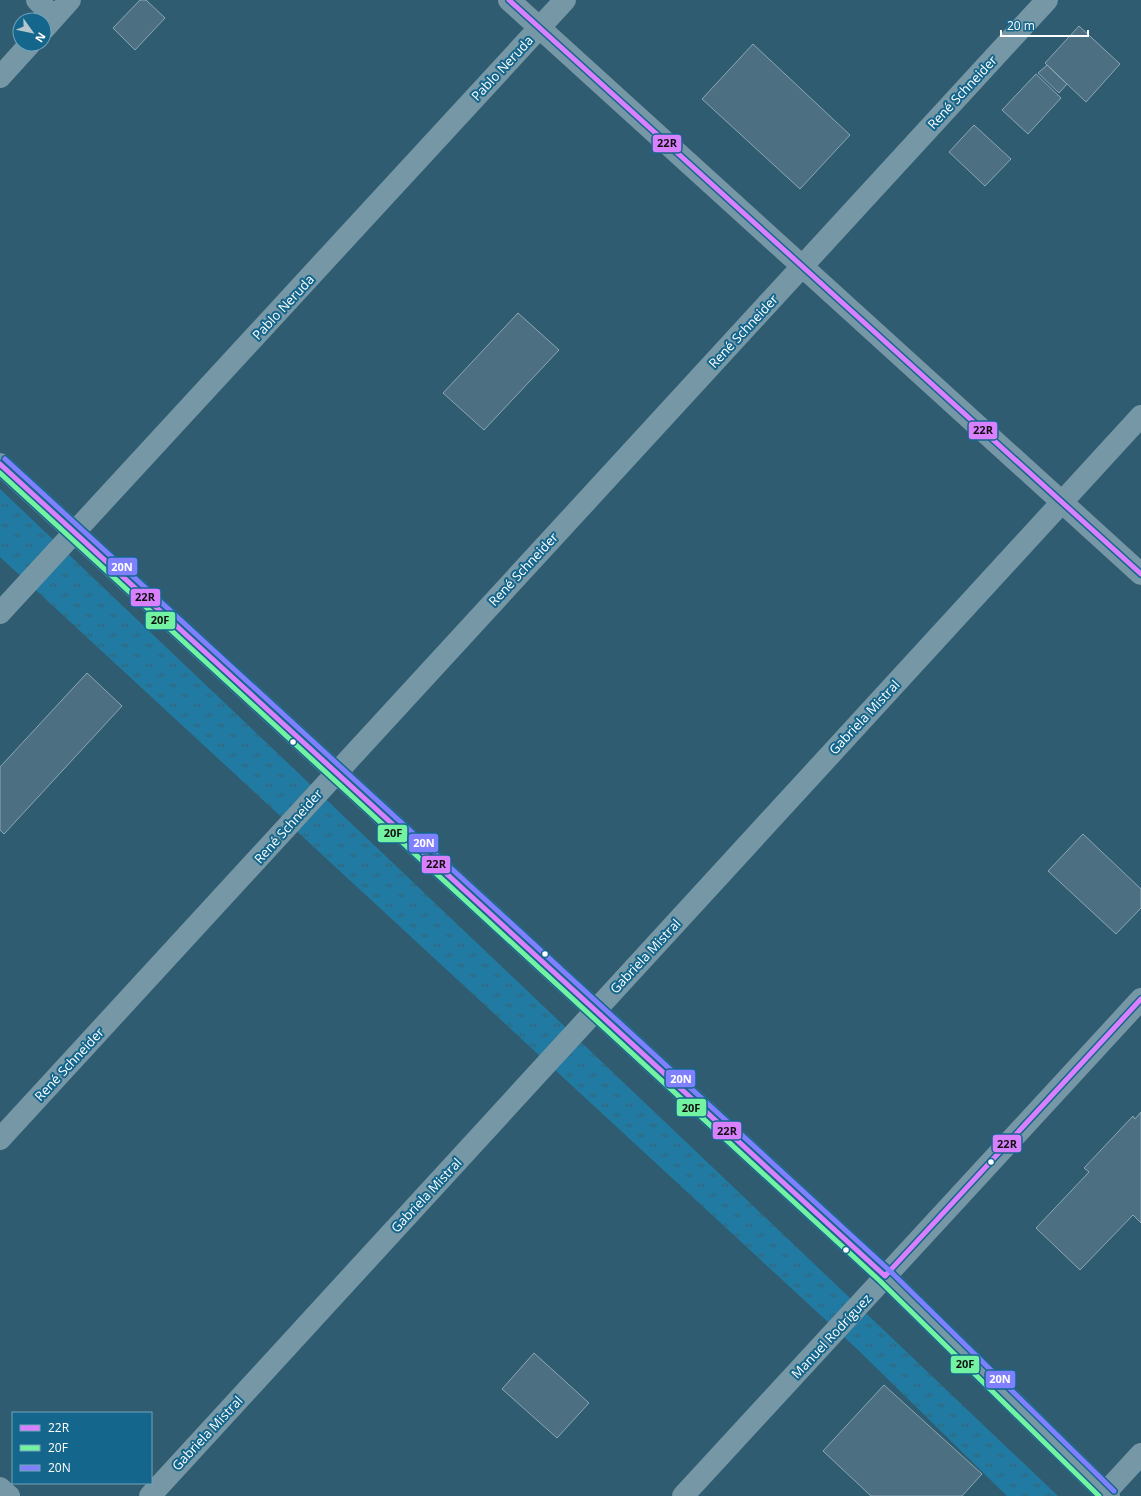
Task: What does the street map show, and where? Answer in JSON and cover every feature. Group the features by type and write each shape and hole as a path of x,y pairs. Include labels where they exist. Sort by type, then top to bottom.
{"street":[{"path":"37,0 43,12"},
{"path":"52,20 70,0"},
{"path":"509,0 802,267 1063,501 1141,574"},
{"name":"Pablo Neruda","path":"0,613 565,0"},
{"name":"René Schneider","path":"0,1139 1047,0"},
{"path":"0,77 23,52"},
{"name":"Gabriela Mistral","path":"150,1496 1141,416"},
{"path":"0,464 886,1276 1108,1494 1141,1454"},
{"name":"Manuel Rodríguez","path":"683,1496 1141,999"},
{"path":"0,1488 9,1496"}],"green space":[{"path":"0,489 1058,1496 1007,1496 856,1348 0,557"}],"building":[{"path":"140,0 146,0 165,18 135,50 113,28"},
{"path":"1079,26 1120,64 1086,102 1045,63"},
{"path":"753,44 850,135 800,189 702,99"},
{"path":"1047,65 1067,84 1059,93 1038,73"},
{"path":"1036,74 1061,98 1028,134 1002,110"},
{"path":"974,125 1011,159 985,186 949,152"},
{"path":"518,313 559,350 484,430 443,393"},
{"path":"87,673 122,706 4,834 0,830 0,767"},
{"path":"1083,834 1141,889 1141,908 1116,934 1048,871"},
{"path":"1141,1112 1141,1223 1133,1215 1080,1270 1036,1228 1089,1172 1084,1168 1133,1116 1135,1119"},
{"path":"534,1353 589,1403 557,1438 502,1389"},
{"path":"884,1385 982,1474 962,1496 871,1496 823,1451"}],"transit line":[{"name":"22R","path":"509,0 1141,574"},
{"name":"20N","path":"5,459 890,1271 1114,1491"},
{"name":"22R","path":"0,464 885,1276 1141,999"},
{"name":"20F","path":"0,473 880,1281 1099,1496"}]}
